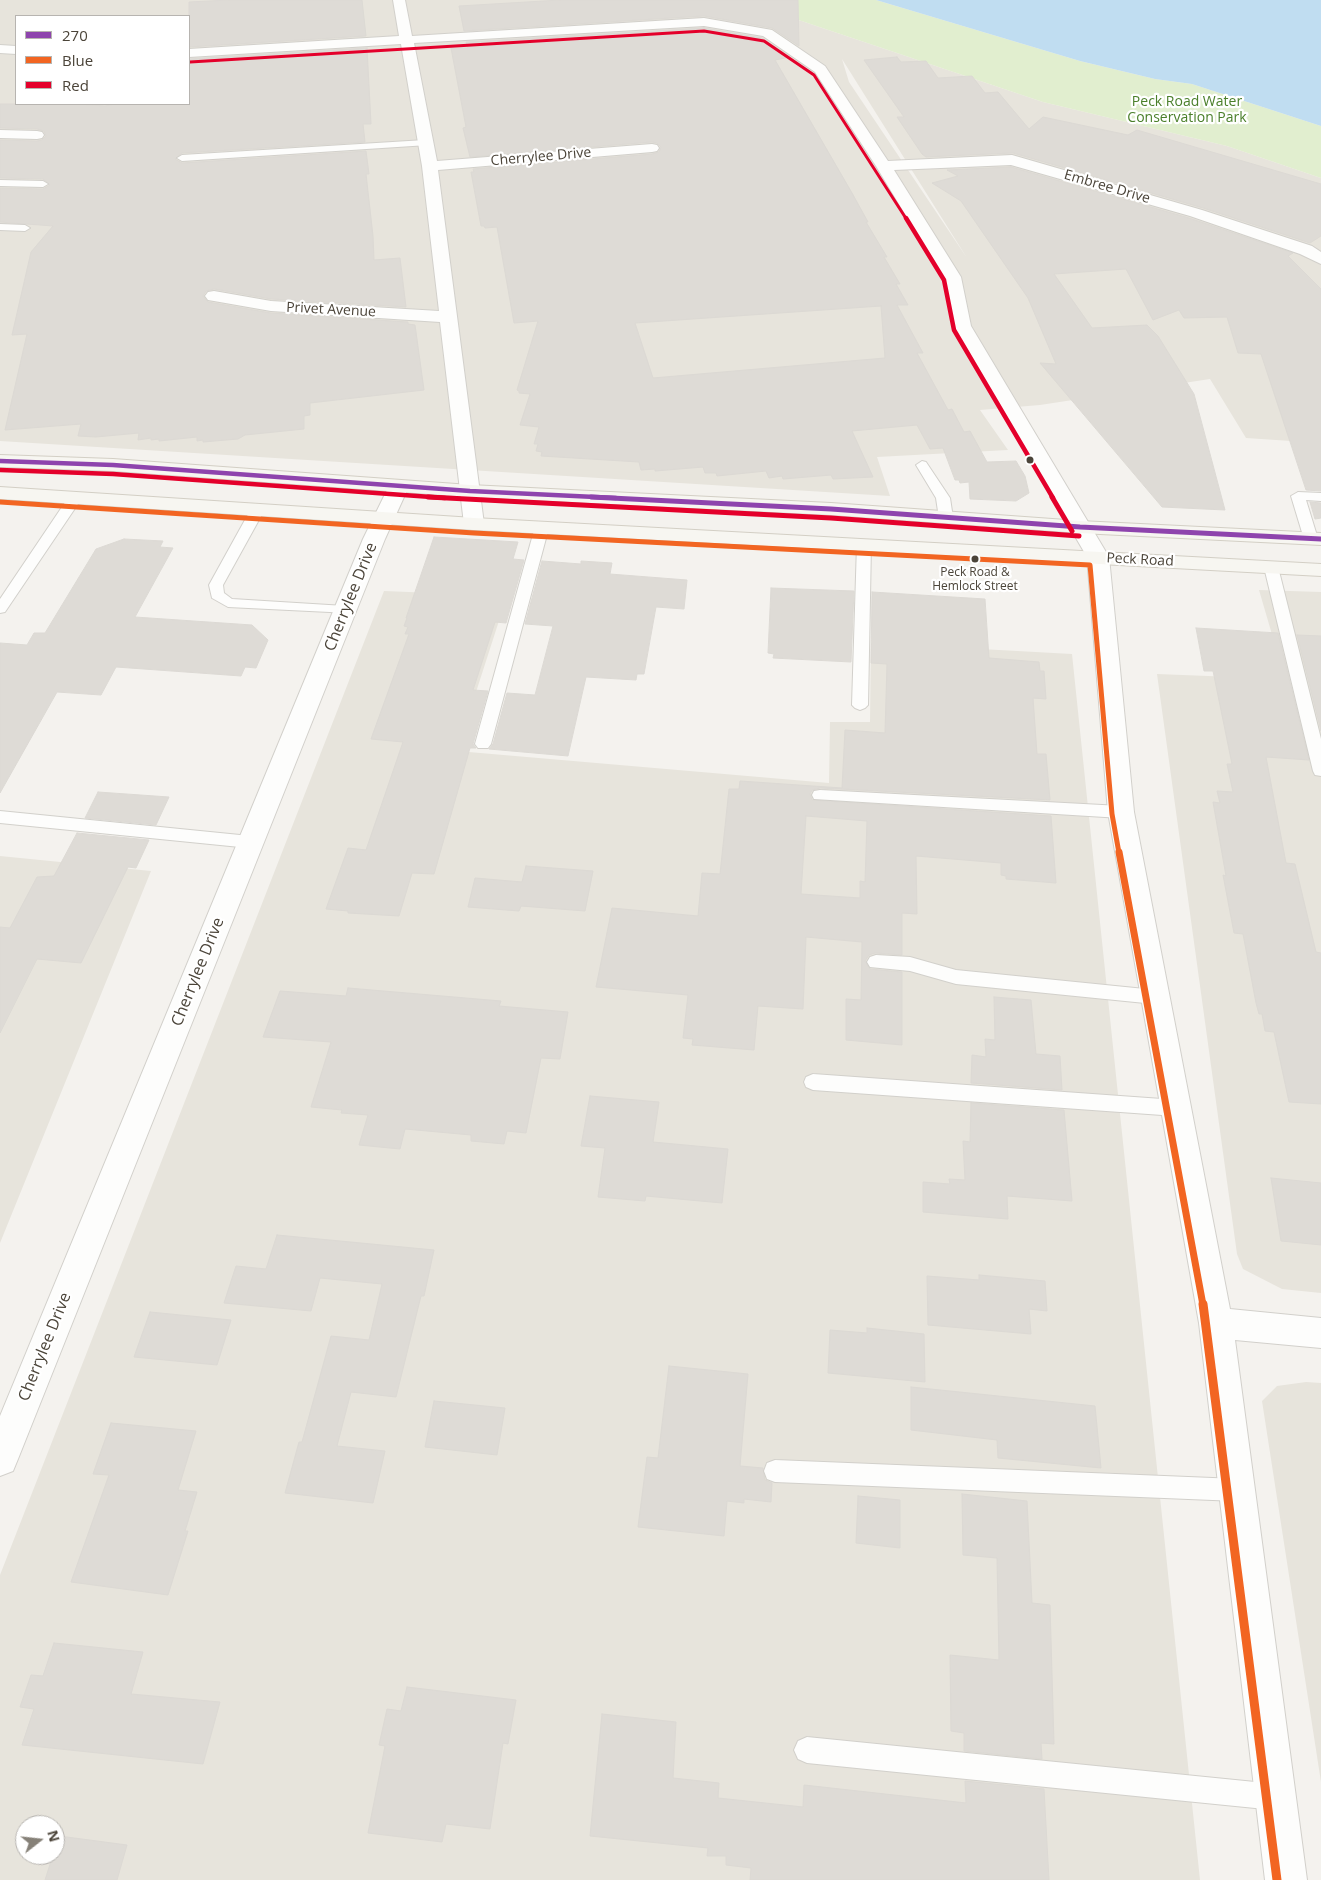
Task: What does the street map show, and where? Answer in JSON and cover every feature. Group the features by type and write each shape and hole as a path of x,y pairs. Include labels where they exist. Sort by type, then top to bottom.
{"main road":[{"name":"Peck Road","path":"0,461 113,465 470,491 831,509 1080,528 1316,539"},
{"name":"Peck Road","path":"0,493 542,528 1321,570"}],"street":[{"path":"399,0 430,166 474,524"},
{"path":"190,53 406,42 704,22 767,33 820,69 884,166 952,277 962,326 1098,557 1121,812 1216,1323 1286,1880"},
{"path":"0,49 15,50"},
{"path":"0,134 37,135"},
{"name":"Cherrylee Drive","path":"430,166 652,148"},
{"name":"Embree Drive","path":"884,166 1012,160 1196,213 1306,250 1321,259"},
{"name":"Privet Avenue","path":"214,296 271,306 450,317"},
{"name":"Cherrylee Drive","path":"0,1459 250,842 383,517 398,486"},
{"path":"1216,1323 1321,1333"}],"lane":[{"path":"182,158 425,143"},
{"path":"0,182 43,184"},
{"path":"0,227 25,228"},
{"path":"922,465 943,498 946,518"},
{"path":"1316,539 1298,496 1321,497"},
{"path":"0,610 75,498"},
{"path":"258,509 216,585 217,595 228,603 345,610"},
{"path":"483,744 542,528"},
{"path":"860,705 864,544"},
{"path":"1271,567 1321,771"},
{"path":"820,795 1121,812"},
{"path":"0,817 250,842"},
{"path":"876,962 910,964 956,977 1155,997"},
{"path":"813,1082 1176,1108"},
{"path":"775,1471 1237,1490"},
{"path":"807,1750 1276,1797"}],"shaded area":[{"path":"0,0 739,0 1043,102 1227,146 1321,178 1321,443 1246,438 1210,379 1040,405 980,410 1008,450 877,457 890,496 0,441","holes":["842,59 967,258 849,82"]},
{"path":"1259,590 1321,592 1321,1293 1282,1289 1243,1269 1237,1254 1157,674 1285,679"},
{"path":"384,591 507,596 457,751 829,783 830,722 870,722 871,643 1072,654 1200,1880 0,1880 0,1575"},
{"path":"0,856 151,871 0,1243"},
{"path":"1306,1382 1321,1383 1321,1782 1262,1401 1277,1386"}],"green space":[{"name":"Peck Road Water Conservation Park","path":"739,0 876,0 1080,61 1155,79 1192,84 1321,126 1321,178 1227,146 1043,102"}],"water":[{"path":"876,0 1321,0 1321,126 1192,84 1155,79 1080,61"}],"building":[{"path":"229,0 362,0 366,36 190,47 189,2"},
{"path":"560,0 798,0 799,46 772,28 704,16 464,31 459,6"},
{"path":"704,28 762,38 790,57 775,60 887,257 884,257 900,284 896,284 908,305 897,305 923,353 917,353 948,410 952,409 964,432 970,431 987,462 1016,461 1025,476 1029,493 1016,501 970,499 969,482 960,483 959,480 955,480 943,448 930,449 917,425 852,431 873,477 833,479 831,475 783,479 782,476 769,478 766,471 717,476 716,473 705,473 703,467 655,471 655,469 641,470 639,462 541,456 542,452 536,451 538,444 534,444 539,427 520,425 530,394 519,393 517,390 538,321 514,323 497,227 485,228 481,226 471,172 474,172 473,169 652,154 659,152 661,147 657,143 652,142 470,157 463,128 466,127 451,48 468,48 466,42","holes":["881,306 885,358 653,378 635,323"]},
{"path":"367,48 371,124 363,124 365,142 182,153 175,159 182,163 366,151 369,174 366,174 374,260 400,258 406,307 271,299 214,289 206,291 203,296 208,302 271,313 408,322 408,324 415,325 424,390 310,403 310,415 304,416 304,429 245,435 238,439 203,442 203,440 197,441 197,437 159,441 159,439 151,440 151,438 138,440 139,433 96,437 78,436 81,424 5,430 27,334 12,335 31,252 53,226 0,222 0,188 43,189 50,185 43,179 0,178 0,140 37,141 42,140 46,136 44,131 37,129 0,128 0,104 190,105 190,59"},
{"path":"897,57 901,62 926,61 938,78 972,76 985,93 998,92 1029,129 1043,117 1128,135 1137,130 1321,184 1321,236 1310,243 1203,208 1013,153 926,157 897,117 904,117 864,60"},
{"path":"1011,167 1189,218 1293,253 1288,256 1321,289 1321,491 1306,490 1261,354 1238,353 1227,317 1184,318 1179,310 1153,320 1126,269 1054,274 1092,328 1147,325 1158,336 1194,394 1225,510 1162,507 1040,363 1056,364 1028,298 961,201 932,183 958,176 947,170"},
{"path":"1310,502 1321,503 1321,518 1315,519"},
{"path":"434,537 518,542 513,559 524,560 506,623 495,622 473,690 488,691 473,744 476,748 470,748 434,874 412,873 399,916 348,913 348,911 326,909 348,848 366,850 403,742 371,739 409,634 405,634 408,627 404,626 406,618"},
{"path":"124,539 163,541 160,547 173,548 135,617 252,625 268,640 256,668 245,667 241,676 116,667 101,695 57,692 0,793 0,643 27,645 34,633 45,633 96,549"},
{"path":"542,561 581,564 581,561 612,563 610,574 687,580 684,609 656,607 644,674 637,674 636,680 586,677 568,756 489,749 493,744 507,693 535,695 553,626 525,624"},
{"path":"771,588 854,591 851,662 773,658 774,654 768,653"},
{"path":"872,592 985,599 989,658 1039,662 1040,671 1044,671 1046,699 1033,698 1037,754 1046,754 1050,800 820,788 812,790 810,794 812,800 1051,816 1056,883 1006,879 1006,876 1001,875 1001,863 916,856 917,914 902,913 902,955 875,953 869,955 865,961 870,969 902,972 902,1045 846,1040 846,999 861,1000 862,942 806,937 803,1009 758,1006 754,1050 692,1045 693,1039 683,1038 688,995 596,987 612,908 698,916 702,873 720,874 729,789 739,789 740,781 842,788 845,730 885,733 887,664 871,663","holes":["806,816 867,821 865,882 860,881 860,898 801,894"]},
{"path":"1196,628 1278,633 1309,760 1266,757 1286,863 1295,864 1316,952 1321,953 1321,1104 1289,1102 1274,1032 1265,1031 1262,1014 1259,1014 1243,934 1234,933 1223,875 1226,876 1213,802 1220,803 1217,791 1233,792 1227,764 1232,764 1213,671 1204,671"},
{"path":"1297,635 1321,636 1321,731"},
{"path":"98,792 169,797 156,825 85,818"},
{"path":"77,833 149,840 136,868 128,867 81,963 37,959 0,1033 0,927 10,928 37,877 54,876"},
{"path":"526,866 593,871 585,911 521,906 519,911 468,907 475,878 522,882"},
{"path":"348,988 501,1001 499,1006 568,1012 560,1059 541,1058 526,1133 507,1131 504,1144 471,1141 471,1135 405,1129 400,1149 359,1145 368,1115 341,1113 342,1110 311,1107 331,1042 263,1037 280,991 346,996"},
{"path":"994,997 1031,1000 1036,1054 1060,1056 1062,1090 971,1083 972,1055 986,1057 985,1039 995,1040"},
{"path":"590,1096 659,1102 653,1142 728,1149 722,1203 646,1196 645,1201 598,1197 605,1148 581,1146"},
{"path":"971,1103 1064,1110 1072,1201 1007,1196 1008,1219 923,1212 923,1182 950,1184 949,1179 965,1180 963,1141 970,1142"},
{"path":"1271,1178 1321,1183 1321,1245 1281,1241"},
{"path":"277,1235 434,1250 424,1296 421,1296 396,1397 351,1392 337,1446 385,1451 373,1503 285,1493 299,1442 302,1442 331,1336 369,1340 382,1284 320,1278 311,1311 224,1303 236,1266 266,1269"},
{"path":"979,1275 1045,1281 1047,1311 1029,1309 1031,1334 928,1325 927,1276 979,1280"},
{"path":"150,1312 231,1320 217,1365 134,1357"},
{"path":"867,1328 924,1334 925,1382 828,1373 830,1330 867,1333"},
{"path":"669,1366 748,1374 740,1466 763,1468 765,1480 772,1483 771,1502 744,1499 744,1503 727,1501 724,1536 638,1527 647,1457 658,1458"},
{"path":"911,1387 1095,1406 1101,1468 998,1458 997,1440 911,1430"},
{"path":"434,1401 505,1408 497,1455 425,1447"},
{"path":"111,1423 196,1431 178,1490 197,1492 185,1531 188,1531 168,1595 71,1582 109,1475 93,1474"},
{"path":"962,1494 1027,1501 1032,1603 1050,1605 1054,1744 1041,1743 1042,1759 964,1751 964,1733 951,1731 950,1655 999,1660 997,1558 963,1555"},
{"path":"858,1496 900,1500 900,1548 856,1543"},
{"path":"54,1643 143,1652 131,1694 220,1702 203,1764 22,1745 34,1709 20,1707 31,1675 43,1676"},
{"path":"407,1687 516,1700 508,1744 503,1743 490,1829 446,1824 442,1842 368,1833 385,1746 379,1745 387,1709 401,1711"},
{"path":"602,1714 676,1722 673,1778 719,1783 718,1798 803,1807 804,1785 966,1803 965,1781 1044,1789 1049,1880 750,1880 751,1868 726,1865 726,1856 707,1856 708,1848 590,1836"},
{"path":"65,1837 127,1845 117,1880 45,1880 50,1865 65,1865"}],"transit line":[{"name":"Red","path":"190,62 704,31 764,41 814,75 877,171 944,280 954,330 1072,531"},
{"name":"270","path":"0,461 113,465 470,491 831,509 1080,527 1321,539"},
{"name":"Red","path":"0,470 113,474 469,500 831,518 1079,536"},
{"name":"Blue","path":"0,502 474,533 1090,565 1112,814 1207,1324 1277,1880"}],"place":[{"name":"Peck Road & Hemlock Street","path":"975,559"}]}
